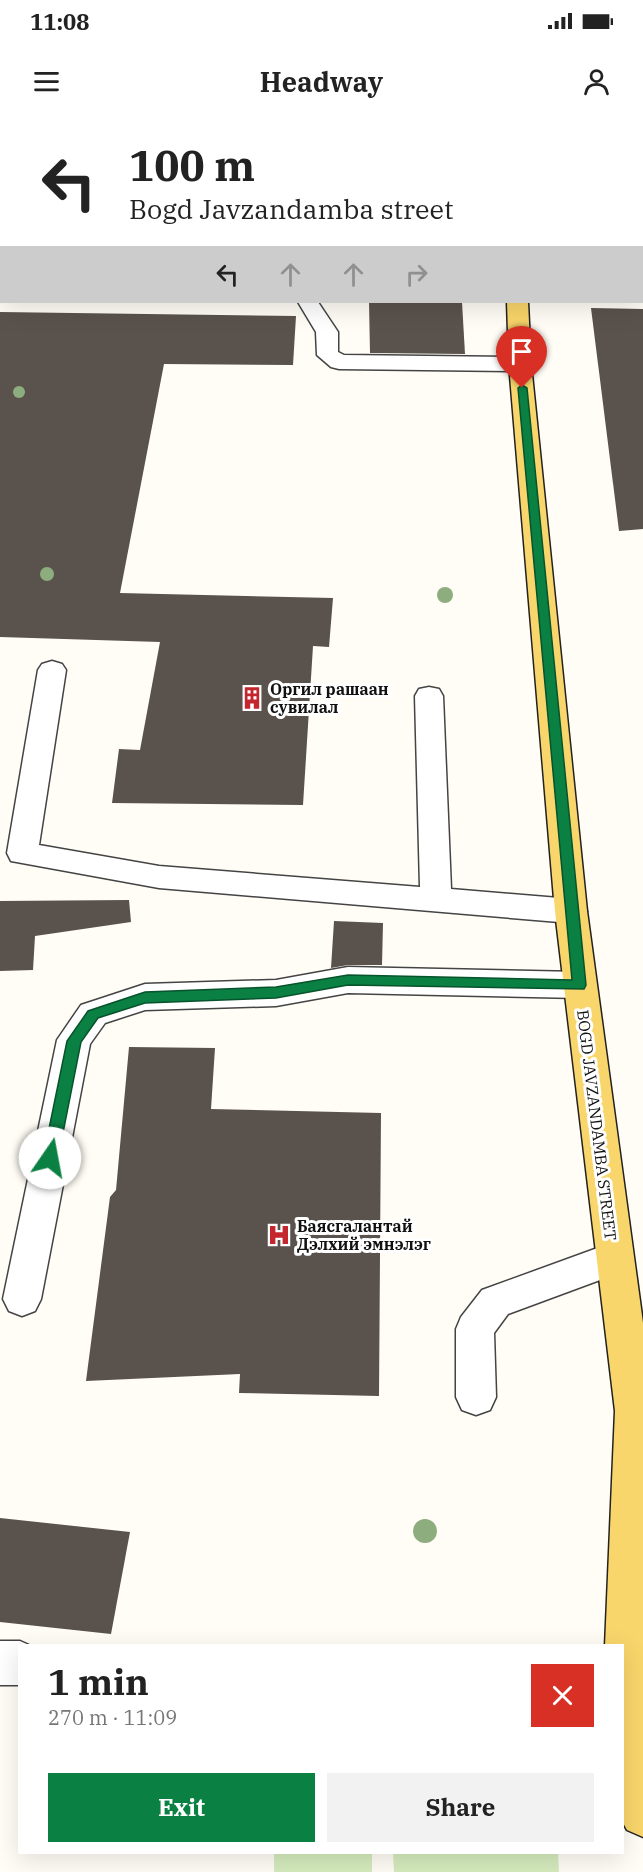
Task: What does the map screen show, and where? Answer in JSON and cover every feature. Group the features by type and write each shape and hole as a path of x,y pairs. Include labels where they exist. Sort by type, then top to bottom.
{"main road":[{"name":"BOGD JAVZANDAMBA STREET","path":"517,303 520,364 571,911 635,1411 624,1659 643,1814"}],"street":[{"path":"309,303 327,332 328,355 339,362 520,364"},
{"path":"52,670 11,852 159,877 571,911"},
{"path":"429,696 436,899"},
{"path":"22,1299 74,1041 93,1014 145,997 276,993 348,980 579,985"},
{"path":"476,1397 476,1329 495,1302 614,1257"},
{"path":"0,1663 18,1663"}],"green space":[{"path":"274,1854 372,1854 372,1872 274,1872"},
{"path":"393,1854 558,1854 559,1872 394,1872"}],"building":[{"path":"369,303 462,303 465,354 370,353"},
{"path":"591,308 643,309 643,529 619,531"},
{"path":"0,312 296,316 293,365 164,364 120,593 333,598 329,647 313,646 303,805 112,803 119,749 140,750 160,642 0,637"},
{"path":"129,900 131,922 35,936 33,970 0,971 0,901"},
{"path":"334,921 383,923 382,965 348,965 331,968"},
{"path":"129,1047 215,1048 211,1109 381,1113 379,1396 239,1393 240,1374 86,1381 110,1197 116,1190"},
{"path":"0,1518 130,1532 111,1634 0,1622"}],"place":[{"name":"Оргил рашаан сувилал","path":"252,698"},
{"name":"Баясгалантай Дэлхий эмнэлэг","path":"279,1235"}],"route":[{"path":"50,1158 74,1041 93,1014 145,997 276,993 348,980 579,985 522,388"}]}
